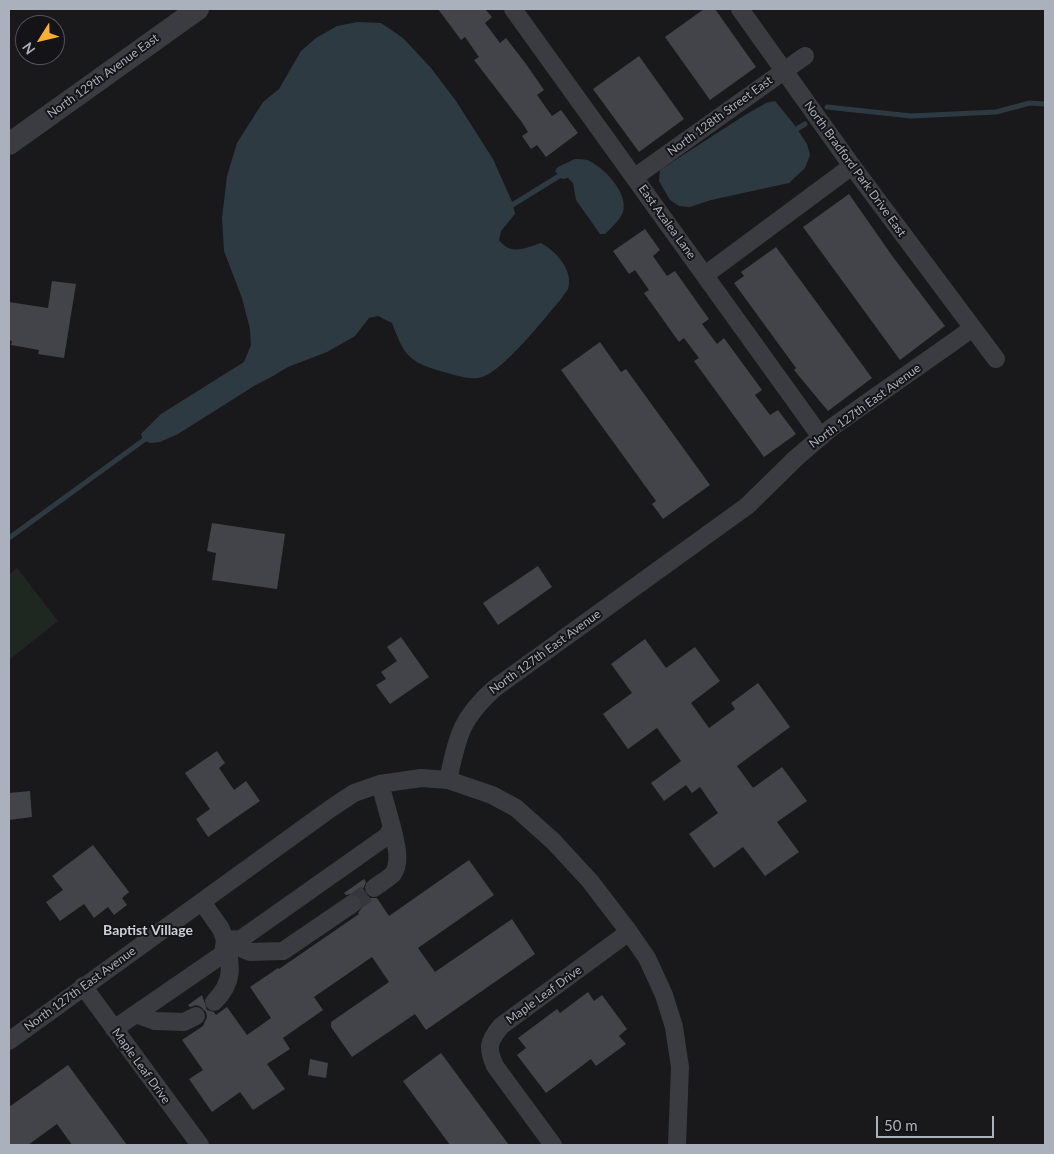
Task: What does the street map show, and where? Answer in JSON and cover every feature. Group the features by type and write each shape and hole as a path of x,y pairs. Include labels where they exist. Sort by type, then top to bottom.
{"street":[{"name":"North 129th Avenue East","path":"9,144 198,9"},
{"name":"East Azalea Lane","path":"513,9 820,437"},
{"name":"North Bradford Park Drive East","path":"740,9 852,166 996,359"},
{"name":"North 128th Street East","path":"635,177 805,56"},
{"path":"705,275 852,166"},
{"name":"North 127th East Avenue","path":"9,1041 354,793 380,784 421,778 448,780 458,736 467,717 479,702 495,688 746,506 820,437 973,328"},
{"path":"448,780 492,795 516,808 553,841 590,881 647,958 664,995 674,1027 680,1067 676,1145"},
{"path":"374,888 392,874 397,862 396,845 380,784"},
{"path":"226,941 241,939 387,836 392,828"},
{"path":"202,902 222,929 232,970 223,994 214,1002"},
{"path":"226,941 250,952 283,951 352,904"},
{"name":"Maple Leaf Drive","path":"553,1145 495,1066 489,1051 492,1037 501,1026 628,932"},
{"path":"114,1029 223,954 226,941"},
{"name":"Maple Leaf Drive","path":"83,986 200,1145"},
{"path":"136,1014 155,1022 184,1022 196,1016"}],"shaded area":[{"path":"358,22 381,23 403,38 431,68 456,101 493,159 513,204 515,214 501,231 499,240 508,248 513,249 541,243 547,247 558,256 566,269 569,282 568,289 512,355 491,373 482,377 461,377 413,360 400,342 392,323 378,316 369,318 355,336 327,352 288,367 178,434 160,442 150,443 143,440 141,434 161,414 244,362 251,345 250,329 242,298 224,251 222,218 227,176 237,143 263,102 279,89 301,51 316,38 337,26"},
{"path":"775,101 807,144 810,155 805,168 789,183 711,200 690,207 679,206 670,200 659,181 660,170 745,115 766,103"},
{"path":"575,159 587,160 600,168 613,181 622,197 624,205 622,215 605,234 600,234 576,200 573,183 568,178 562,179 555,171 558,167"},
{"path":"17,568 58,621 9,660 9,575"}],"building":[{"path":"438,9 485,9 492,17 485,23 500,43 506,38 526,64 544,90 537,95 552,116 561,110 578,133 546,157 537,145 531,149 522,136 528,132 521,121 474,60 479,57 465,37 461,40"},
{"path":"704,9 715,9 756,67 710,100 665,37"},
{"path":"639,56 684,119 639,152 593,89"},
{"path":"849,194 945,326 900,360 803,227"},
{"path":"645,229 660,250 653,256 667,276 675,271 709,319 702,324 717,344 724,338 762,390 755,395 770,415 778,410 796,434 764,457 694,361 699,358 684,338 679,342 644,293 649,290 635,270 629,274 613,251"},
{"path":"776,247 872,378 828,411 794,370 796,368 734,283 744,276 741,272"},
{"path":"52,281 76,284 64,358 38,354 39,350 11,345 12,341 9,340 9,302 48,308"},
{"path":"600,342 621,372 626,369 710,485 663,519 652,504 656,501 561,370"},
{"path":"212,523 285,534 277,589 212,580 216,553 207,551"},
{"path":"538,566 552,587 498,625 483,603"},
{"path":"401,637 429,677 390,704 376,685 386,679 381,672 397,661 387,647"},
{"path":"645,639 666,668 695,647 720,681 691,703 709,728 735,709 731,703 758,683 790,727 737,766 753,788 782,767 807,801 777,822 799,852 765,876 743,847 714,868 689,834 718,813 700,787 692,793 686,785 664,801 651,783 681,761 657,728 628,749 603,714 632,693 611,664"},
{"path":"217,751 225,763 219,768 234,790 246,781 260,801 208,837 196,819 210,809 185,773"},
{"path":"30,791 32,817 9,820 9,793"},
{"path":"93,845 129,892 122,898 127,905 114,915 108,907 94,918 84,904 60,921 46,902 63,890 52,876"},
{"path":"469,860 494,895 418,948 435,972 512,919 535,954 426,1030 415,1014 352,1057 331,1027 331,1022 389,982 372,957 314,997 323,1010 283,1038 290,1049 267,1064 285,1089 253,1110 240,1092 212,1112 189,1079 203,1070 182,1040 203,1026 207,1017 206,1012 196,1005 190,1007 188,1005 202,995 207,1010 214,1012 216,1015 227,1007 247,1035 271,1018 250,987 359,914 363,904 360,898 356,894 346,895 344,893 364,879 366,882 363,889 365,894 370,898 377,898 389,916"},
{"path":"588,992 594,1001 602,995 627,1029 619,1036 626,1044 596,1066 591,1059 546,1093 517,1055 526,1048 518,1038 557,1009 560,1013"},
{"path":"441,1053 509,1145 450,1145 403,1081"},
{"path":"310,1059 328,1063 326,1078 308,1075"},
{"path":"68,1065 127,1145 72,1145 57,1124 28,1145 9,1145 9,1107"}],"waterway":[{"path":"827,107 911,116 996,112 1030,103 1045,104"},
{"path":"792,132 805,124"},
{"path":"509,207 564,173"},
{"path":"9,538 148,437"}],"tunnel":[{"path":"352,904 374,888"}],"district":[{"name":"Baptist Village","path":"148,930"}]}
